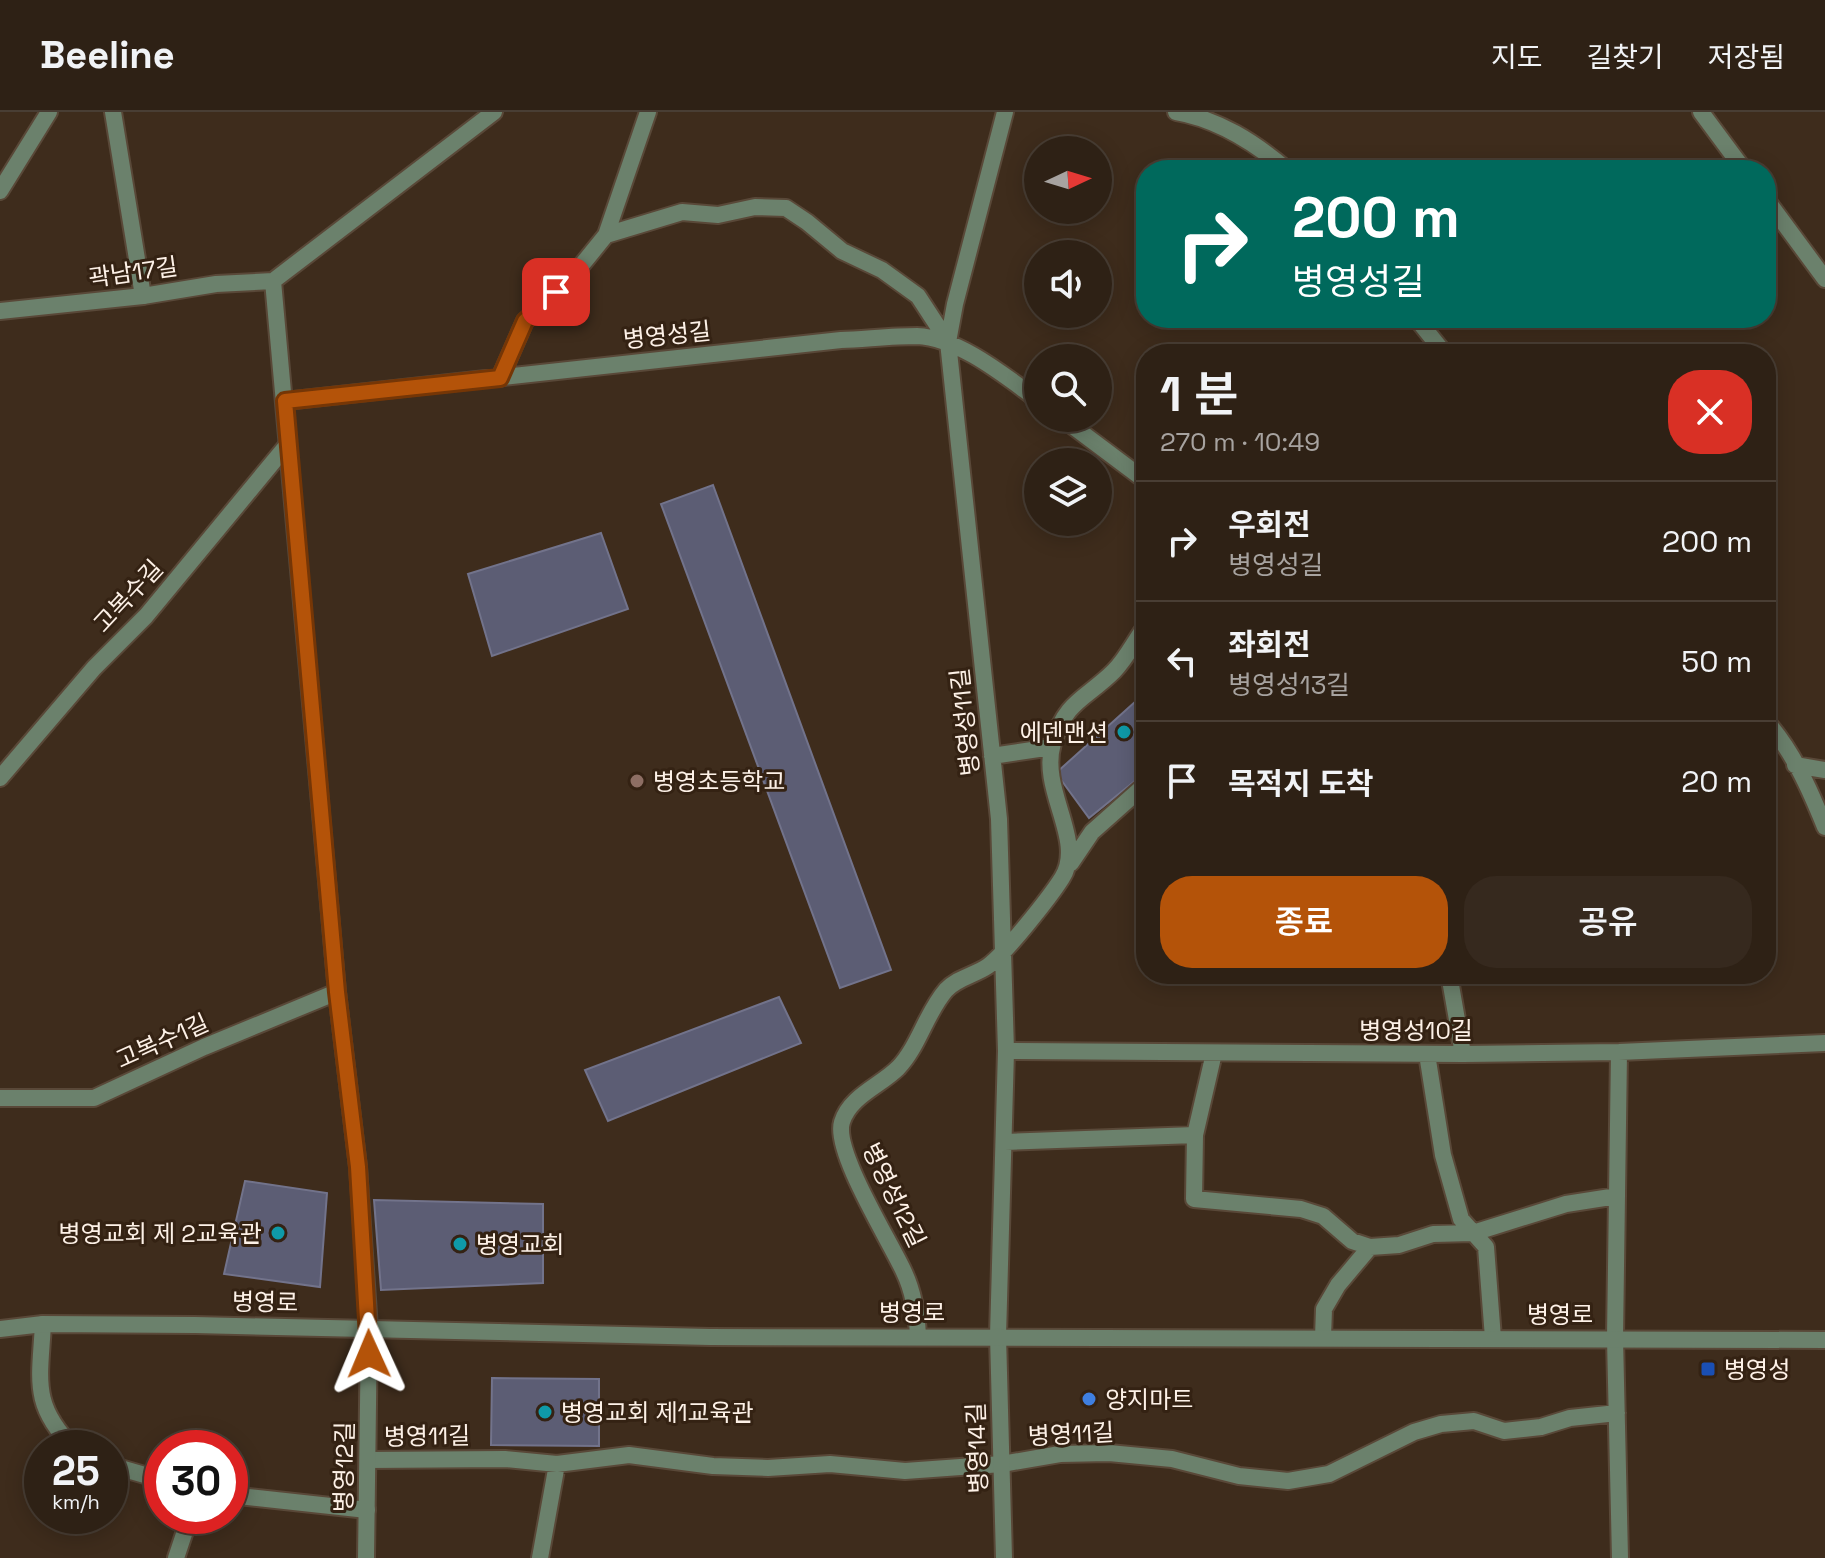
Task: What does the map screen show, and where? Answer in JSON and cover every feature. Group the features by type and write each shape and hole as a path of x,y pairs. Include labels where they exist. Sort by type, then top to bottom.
{"street":[{"path":"0,191 49,112"},
{"path":"113,112 143,296"},
{"path":"500,378 525,321 572,277 606,235 648,112"},
{"name":"병영성11길","path":"998,1336 1006,1051 999,819 948,342 1005,112"},
{"path":"1176,112 1200,116 1241,136 1273,160"},
{"path":"1701,112 1737,160"},
{"path":"369,1328 358,1167 337,992 273,281 492,113"},
{"path":"606,235 682,212 718,215 755,207 786,208 842,251 882,270 918,296 948,342"},
{"path":"1776,213 1825,279"},
{"name":"곽남17길","path":"0,311 143,296 216,284 273,281"},
{"path":"1424,328 1437,344"},
{"name":"병영성길","path":"285,401 841,340 919,336 948,342 1024,390"},
{"path":"1081,432 1136,474"},
{"name":"고복수길","path":"0,778 94,668 146,616 288,444"},
{"path":"1070,864 1070,846 1050,778 1052,747 1061,720 1072,704 1115,670 1136,640"},
{"path":"1776,732 1809,789 1825,827"},
{"path":"992,756 1052,747"},
{"path":"1795,765 1825,770"},
{"name":"병영성12길","path":"918,1336 916,1308 906,1274 852,1168 841,1139 842,1122 851,1105 898,1067 948,987 988,966 1003,952 1061,880 1092,832 1136,793"},
{"path":"1451,984 1463,1054"},
{"name":"고복수1길","path":"0,1098 94,1098 204,1047 337,992"},
{"name":"병영성10길","path":"1006,1051 1463,1054 1619,1052 1825,1043"},
{"path":"1619,1052 1615,1338 1620,1558"},
{"path":"1214,1053 1195,1135 1194,1199 1301,1209 1323,1216 1352,1241 1370,1247 1399,1245 1433,1234 1473,1233 1566,1204 1617,1196"},
{"path":"1427,1054 1443,1155 1461,1219 1486,1247 1493,1338"},
{"path":"1005,1142 1195,1135"},
{"path":"1323,1337 1324,1309 1338,1285 1370,1247"},
{"path":"43,1324 42,1404 57,1430"},
{"name":"병영로","path":"0,1329 43,1324 710,1337 1825,1340"},
{"name":"병영12길","path":"366,1558 369,1328"},
{"name":"병영14길","path":"998,1336 1004,1558"},
{"name":"병영11길","path":"368,1460 505,1459 557,1464 629,1455 713,1466 768,1468 830,1464 905,1471 1002,1464 1060,1454 1109,1453 1172,1459 1239,1476 1288,1481 1329,1474 1414,1432 1441,1424 1474,1421 1504,1431 1541,1427 1570,1418 1617,1413"},
{"path":"540,1558 557,1464"},
{"path":"248,1497 367,1510"},
{"path":"176,1558 184,1534"}],"building":[{"path":"713,485 891,970 840,988 661,504"},
{"path":"601,533 628,609 492,656 468,574"},
{"name":"에덴맨션","path":"1136,701 1136,780 1089,818 1056,773"},
{"path":"779,997 801,1043 608,1121 585,1070"},
{"name":"병영교회 제 2교육관","path":"245,1181 327,1193 320,1287 224,1274"},
{"name":"병영교회","path":"374,1200 543,1204 543,1283 381,1290"},
{"name":"병영교회 제1교육관","path":"492,1378 599,1379 599,1446 491,1445"}],"place":[{"name":"에덴맨션","path":"1124,732"},
{"name":"병영초등학교","path":"637,781"},
{"name":"병영교회 제 2교육관","path":"278,1233"},
{"name":"병영교회","path":"460,1244"},
{"name":"병영성","path":"1708,1369"},
{"name":"양지마트","path":"1089,1399"},
{"name":"병영교회 제1교육관","path":"545,1412"}],"route":[{"path":"369,1354 358,1167 337,992 285,401 500,378 525,321 556,292"}]}
